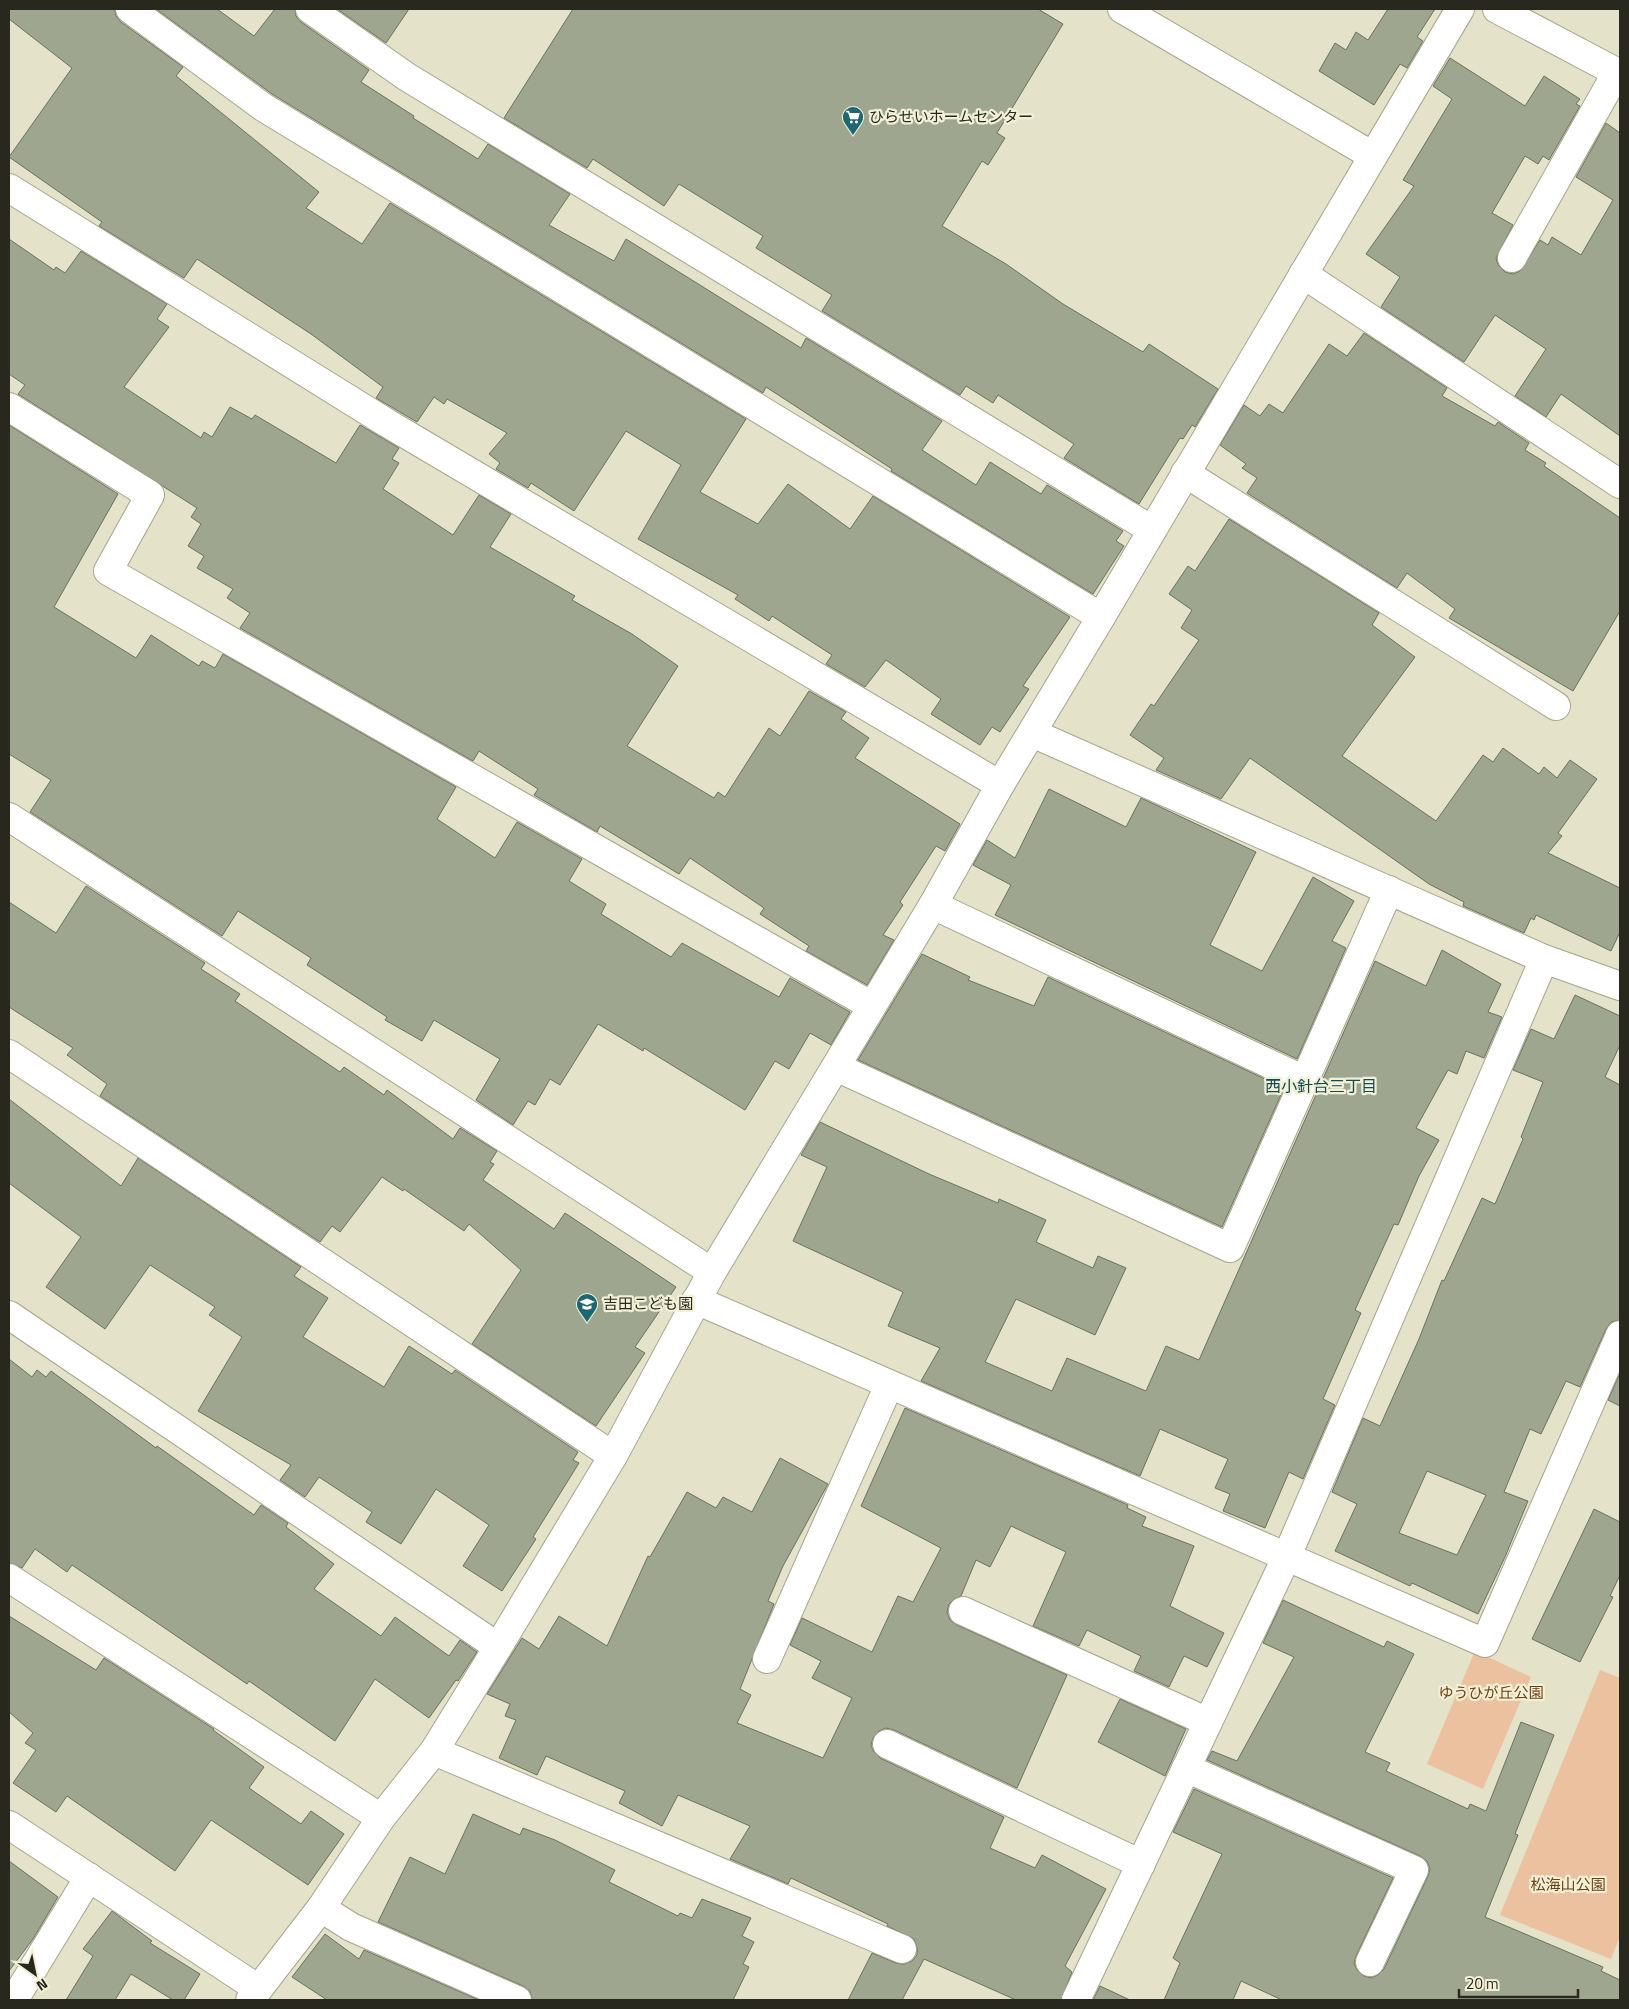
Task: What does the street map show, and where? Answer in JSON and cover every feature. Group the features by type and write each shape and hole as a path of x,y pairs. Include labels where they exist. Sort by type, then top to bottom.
{"street":[{"path":"130,9 263,107 1101,618"},
{"path":"310,9 407,77 1152,530"},
{"path":"1122,9 1373,156"},
{"path":"9,1825 89,1877 254,1994 321,1908 381,1818 434,1751 498,1647 613,1456 712,1272 933,905 1000,785 1101,618 1460,9"},
{"path":"1497,9 1619,73 1512,258"},
{"path":"9,188 387,423 1000,785"},
{"path":"1303,274 1620,484"},
{"path":"9,407 150,495 108,571 872,1006"},
{"path":"1186,473 1556,706"},
{"path":"1032,733 1544,959 1620,986"},
{"path":"9,817 712,1272"},
{"path":"836,1067 1230,1248 1389,890"},
{"path":"933,905 1304,1080"},
{"path":"1076,2000 1287,1556 1544,959"},
{"path":"9,1054 613,1456"},
{"path":"696,1300 1485,1643 1620,1335"},
{"path":"9,1315 498,1647"},
{"path":"767,1659 889,1385"},
{"path":"9,1578 381,1818"},
{"path":"963,1611 1208,1722"},
{"path":"887,1744 1141,1864"},
{"path":"434,1751 902,1949"},
{"path":"1186,1768 1414,1870 1370,1962"},
{"path":"14,2000 89,1877"},
{"path":"321,1908 351,1927 517,2000"}],"green space":[{"name":"ゆうひが丘公園","path":"1475,1651 1531,1677 1483,1789 1427,1764"},
{"name":"松海山公園","path":"1600,1670 1620,1678 1620,1936 1611,1959 1500,1915"}],"building":[{"path":"9,9 115,9 116,16 121,22 183,67 176,76 319,192 306,208 362,244 390,203 746,419 700,492 758,524 788,484 850,529 873,496 1070,617 1023,686 1029,689 1000,732 992,727 980,745 931,714 941,699 886,660 865,687 826,664 832,655 772,616 769,621 735,599 738,595 638,539 681,465 626,431 574,511 531,483 528,488 496,469 500,463 489,454 507,433 447,399 444,404 434,397 417,422 376,398 383,387 311,334 197,259 184,278 99,226 102,222 9,157 72,68 9,19"},
{"path":"156,9 217,9 254,36 275,9 295,9 296,16 301,22 369,70 361,82 414,116 413,118 478,159 488,144 570,194 549,225 614,261 626,239 801,348 806,338 942,421 922,450 976,485 990,462 1041,494 1047,485 1123,531 1116,541 1124,546 1093,594 891,471 892,469 766,387 763,393 272,94"},
{"path":"337,9 409,9 386,43"},
{"path":"573,9 1038,9 1063,24 997,133 1005,138 988,165 982,161 942,226 1006,264 1063,304 1143,352 1149,344 1218,389 1195,427 1192,425 1183,439 1180,438 1139,504 1064,458 1074,444 998,395 993,403 966,386 960,395 822,311 832,295 756,248 763,236 679,184 664,206 593,159 587,168 504,118"},
{"path":"1388,9 1435,9 1417,37 1423,41 1407,68 1400,64 1374,105 1319,71 1335,43 1346,50 1356,32 1368,40"},
{"path":"1450,58 1525,106 1544,76 1580,99 1576,104 1580,106 1549,160 1543,156 1538,164 1525,156 1492,213 1513,225 1496,258 1498,265 1505,272 1513,274 1520,271 1540,240 1548,245 1552,237 1581,255 1613,200 1576,177 1606,123 1620,133 1620,436 1561,394 1546,417 1515,396 1546,349 1495,315 1464,362 1381,307 1400,277 1366,254 1414,186 1403,180 1452,99 1433,86"},
{"path":"9,239 54,270 56,267 65,273 81,251 167,304 157,319 169,327 124,387 201,438 204,432 212,437 230,407 252,419 255,415 336,463 360,425 399,448 392,459 399,463 383,489 453,535 479,495 511,514 490,547 575,596 572,600 632,634 678,666 627,746 714,798 718,792 725,797 769,728 780,736 809,691 846,712 841,719 869,738 855,758 960,824 945,851 936,846 900,902 903,905 883,935 894,940 867,985 806,951 809,946 760,914 764,908 690,858 679,874 600,826 597,832 534,795 538,789 479,751 473,761 240,628 250,613 227,598 233,589 197,568 204,556 188,546 201,524 191,517 197,508 18,394 25,385 9,374"},
{"path":"1364,333 1447,388 1442,396 1495,426 1498,422 1529,443 1525,450 1546,463 1544,466 1620,518 1620,611 1573,691 1449,618 1455,609 1407,573 1397,588 1247,493 1257,478 1242,468 1246,464 1220,445 1244,405 1260,416 1269,404 1283,413 1329,344 1347,356"},
{"path":"9,425 118,494 54,607 136,658 151,635 199,666 202,661 215,668 223,654 456,787 437,819 495,858 517,822 582,859 569,881 606,904 601,914 671,957 682,943 779,997 790,978 850,1012 831,1045 810,1033 789,1069 775,1061 745,1110 644,1048 643,1051 598,1024 560,1085 550,1079 535,1105 528,1101 513,1125 476,1100 500,1059 434,1020 422,1041 385,1020 387,1017 307,965 311,958 238,911 222,936 30,812 51,780 9,754"},
{"path":"1229,519 1379,613 1372,625 1415,657 1342,756 1436,821 1483,755 1493,762 1503,748 1539,774 1544,767 1557,778 1570,760 1597,779 1558,833 1562,836 1548,853 1620,888 1620,932 1611,951 1536,915 1534,920 1531,918 1524,933 1463,906 1464,902 1429,884 1250,758 1221,799 1156,770 1164,758 1130,735 1151,704 1154,706 1199,640 1181,628 1192,610 1169,594 1188,566 1195,571"},
{"path":"1049,789 1126,827 1141,798 1256,852 1210,945 1262,971 1313,877 1354,901 1332,941 1346,948 1297,1059 995,915 1011,885 973,865 987,840 1015,858"},
{"path":"86,886 205,963 201,969 240,994 235,1001 340,1072 344,1067 384,1095 387,1090 453,1139 460,1128 497,1151 490,1162 494,1164 483,1180 554,1229 565,1213 676,1287 635,1347 645,1353 596,1426 472,1344 521,1270 469,1224 464,1231 404,1189 403,1191 382,1177 340,1232 332,1226 320,1242 100,1096 107,1084 67,1055 73,1048 9,1007 9,902 56,933"},
{"path":"1442,950 1501,984 1488,1012 1502,1017 1484,1058 1466,1051 1457,1074 1448,1070 1416,1128 1439,1140 1419,1176 1398,1225 1394,1224 1355,1310 1361,1313 1323,1399 1335,1405 1303,1479 1289,1472 1265,1528 1223,1511 1230,1494 1215,1488 1228,1459 1160,1429 1140,1476 921,1381 940,1348 888,1326 903,1292 793,1241 827,1167 801,1155 820,1122 929,1174 998,1203 999,1199 1046,1220 1036,1242 1093,1268 1098,1256 1126,1268 1095,1335 1016,1299 985,1362 1052,1391 1067,1358 1146,1391 1166,1346 1199,1360 1375,961 1426,986"},
{"path":"922,954 970,977 968,980 1034,1006 1048,977 1284,1088 1222,1227 858,1060"},
{"path":"1575,995 1620,1016 1620,1045 1605,1077 1620,1085 1620,1320 1611,1322 1606,1329 1580,1387 1566,1381 1541,1434 1530,1429 1504,1492 1528,1501 1505,1557 1478,1614 1412,1583 1410,1586 1335,1551 1357,1504 1332,1492 1363,1418 1380,1426 1419,1339 1442,1280 1444,1281 1482,1198 1495,1204 1523,1139 1521,1137 1543,1082 1513,1070 1531,1029 1554,1039","holes":["1427,1471 1486,1495 1457,1555 1399,1533"]},
{"path":"9,1099 121,1186 138,1158 301,1267 294,1276 328,1298 303,1337 384,1387 409,1346 452,1374 455,1370 578,1452 573,1460 579,1463 533,1537 536,1539 502,1591 463,1566 489,1525 436,1489 401,1544 366,1522 372,1512 319,1477 305,1497 280,1480 291,1465 198,1411 242,1337 209,1315 215,1307 150,1265 105,1329 46,1287 81,1237 9,1183"},
{"path":"9,1359 32,1377 37,1370 46,1377 51,1371 156,1448 157,1446 254,1515 261,1505 288,1523 286,1527 334,1564 314,1589 381,1636 395,1617 449,1656 460,1640 477,1652 458,1681 456,1680 429,1718 375,1679 335,1741 249,1681 247,1684 72,1565 67,1572 35,1549 22,1568 9,1563"},
{"path":"1620,1373 1620,1406 1608,1400"},
{"path":"905,1408 1128,1505 1127,1508 1146,1517 1142,1526 1194,1546 1170,1606 1224,1633 1207,1667 1184,1656 1169,1687 1134,1671 1141,1656 1087,1630 1079,1646 1033,1626 1066,1552 1011,1526 990,1567 976,1560 961,1596 949,1604 947,1612 950,1620 957,1625 1067,1675 1017,1788 894,1730 886,1728 879,1731 873,1738 871,1745 874,1752 880,1758 1004,1817 990,1848 1035,1868 1042,1855 1106,1889 1065,1966 1072,1972 1061,2000 1016,2000 924,1959 902,2000 848,2000 872,1953 896,1963 904,1964 912,1961 917,1955 914,1939 887,1926 888,1924 791,1878 788,1884 730,1859 750,1826 678,1795 662,1826 619,1803 625,1791 546,1756 537,1775 499,1758 516,1720 505,1716 510,1704 487,1694 522,1638 539,1649 559,1616 607,1646 648,1556 650,1557 687,1492 716,1508 723,1497 752,1512 780,1458 828,1484 783,1566 768,1601 774,1604 740,1689 751,1695 737,1723 823,1758 852,1698 812,1678 821,1661 790,1645 802,1618 872,1652 898,1596 913,1602 941,1548 861,1506"},
{"path":"1594,1509 1620,1522 1620,1575 1610,1596 1613,1597 1580,1662 1532,1639"},
{"path":"1283,1600 1384,1647 1387,1641 1414,1654 1365,1752 1390,1763 1386,1771 1468,1809 1470,1804 1486,1811 1521,1722 1554,1735 1515,1834 1518,1835 1485,1917 1603,1967 1601,1971 1620,1980 1620,2000 1282,2000 1241,1981 1233,2000 1164,2000 1180,1963 1173,1958 1222,1854 1173,1832 1194,1789 1393,1878 1356,1956 1354,1963 1357,1970 1364,1976 1371,1978 1378,1975 1384,1969 1428,1876 1430,1869 1427,1861 1420,1856 1207,1760 1212,1751 1237,1761 1294,1657 1263,1643"},
{"path":"9,1616 96,1670 104,1658 214,1729 264,1767 249,1788 301,1824 311,1811 344,1834 308,1885 211,1820 175,1871 67,1796 56,1812 13,1783 36,1750 25,1743 33,1733 9,1712"},
{"path":"1120,1699 1186,1729 1165,1776 1098,1742"},
{"path":"473,1814 520,1835 523,1828 555,1840 615,1870 609,1882 678,1916 680,1913 692,1918 702,1899 751,1918 742,1936 754,1942 743,1964 749,1967 733,2000 532,2000 530,1991 523,1986 378,1922 410,1857 445,1874"},
{"path":"9,1861 58,1897 33,1939 9,1971"},
{"path":"112,1911 152,1941 150,1943 200,1974 184,2000 173,2000 131,1974 115,2000 66,2000 93,1956 83,1949"},
{"path":"325,1934 359,1959 364,1950 479,2000 327,2000 292,1977"},
{"path":"1100,1986 1130,2000 1093,2000"}],"place":[{"name":"ひらせいホームセンター","path":"853,136"},
{"name":"吉田こども園","path":"587,1323"}],"district":[{"name":"西小針台三丁目","path":"1321,1086"}]}
